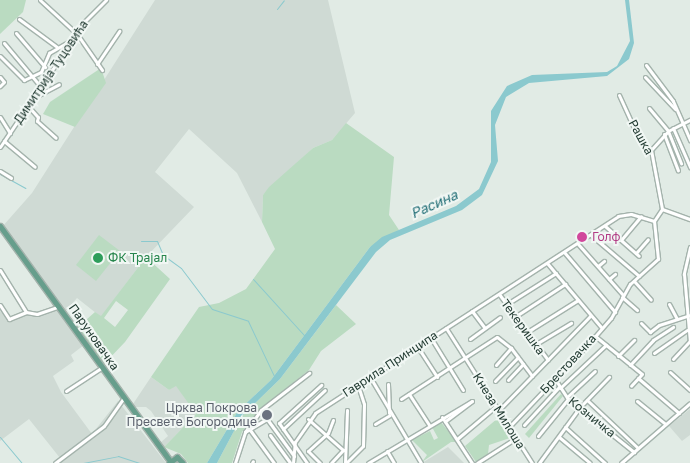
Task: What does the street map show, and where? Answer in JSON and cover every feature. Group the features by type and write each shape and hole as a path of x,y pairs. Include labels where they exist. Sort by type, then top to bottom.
{"main road":[{"name":"Паруновачка","path":"2,229 123,398 171,460 182,463"},
{"name":"Паруновачка","path":"2,229 123,398"}],"street":[{"path":"40,0 77,34 102,70"},
{"name":"Димитрија Туцовића","path":"0,147 73,39 106,0"},
{"path":"19,19 58,48"},
{"path":"97,64 119,31"},
{"path":"16,33 45,67"},
{"path":"0,56 22,79 31,77 45,67 49,53 73,39"},
{"path":"4,43 41,88"},
{"path":"646,65 672,98 675,109 690,140"},
{"path":"0,77 4,82 0,86"},
{"path":"645,77 675,109"},
{"path":"34,97 59,84"},
{"name":"Рашка","path":"619,95 640,141 651,150 662,209"},
{"path":"28,106 38,117 37,121 56,138"},
{"path":"649,108 668,130 681,164"},
{"path":"0,117 10,133"},
{"path":"651,150 668,130 690,120"},
{"path":"673,128 690,168"},
{"path":"664,134 678,170"},
{"path":"4,141 35,167"},
{"path":"0,171 11,178"},
{"path":"654,221 662,209 690,219"},
{"name":"Гаврила Принципа","path":"308,419 416,346 623,215 642,216 654,221"},
{"path":"621,240 642,216"},
{"name":"Брестовачка","path":"509,427 595,336 615,312 623,296 634,281 659,257 654,221"},
{"path":"605,226 638,254 648,239"},
{"path":"591,235 639,276"},
{"path":"578,244 637,310"},
{"path":"673,358 690,341 687,330 688,315 684,267 690,248"},
{"path":"564,252 615,312"},
{"path":"598,266 604,261"},
{"path":"547,263 601,327"},
{"path":"0,270 26,312"},
{"path":"507,304 556,273"},
{"path":"609,279 615,274"},
{"path":"634,281 651,300"},
{"path":"516,316 565,284"},
{"name":"Текеришка","path":"499,294 548,360"},
{"path":"527,332 578,300"},
{"path":"669,304 676,319"},
{"path":"0,305 9,319 26,312 37,314 57,307"},
{"path":"472,311 485,328"},
{"path":"641,323 649,332 688,315"},
{"path":"498,411 590,316"},
{"path":"470,339 500,317"},
{"path":"536,344 571,323"},
{"path":"630,365 653,340 674,327"},
{"name":"Кнеза Милоша","path":"446,328 532,463"},
{"path":"654,353 687,330"},
{"path":"595,336 642,374 631,386"},
{"path":"466,358 497,337 511,348 532,376"},
{"name":"Кнеза Милоша","path":"431,338 463,390"},
{"path":"618,356 634,340"},
{"path":"524,425 606,345"},
{"path":"416,346 437,377"},
{"path":"496,365 511,348"},
{"path":"496,381 518,357"},
{"name":"Кнеза Милоша","path":"400,399 466,358"},
{"path":"508,380 523,364"},
{"path":"66,391 101,368"},
{"path":"538,436 568,398 595,370"},
{"path":"670,372 690,390"},
{"path":"235,463 245,432 264,407 309,373"},
{"path":"370,377 389,414 420,463"},
{"path":"539,463 580,407 609,377"},
{"path":"638,378 679,412"},
{"name":"Козничка","path":"555,379 568,398 634,452"},
{"path":"388,384 389,414"},
{"path":"307,463 279,423 321,385"},
{"path":"346,463 363,446 364,404 358,385"},
{"path":"283,429 325,390"},
{"path":"409,394 428,425"},
{"path":"55,463 104,426 123,398"},
{"path":"368,463 428,425 444,419 472,400 444,419"},
{"path":"587,400 638,448"},
{"path":"637,401 665,424"},
{"path":"621,463 690,403"},
{"path":"457,439 496,406"},
{"path":"346,463 343,450 347,410"},
{"path":"375,424 389,414"},
{"path":"245,432 267,419 294,457"},
{"path":"292,463 295,446 308,419 343,450"},
{"path":"444,419 472,463"},
{"path":"320,463 308,452 325,436 333,420"},
{"path":"565,428 605,463"},
{"path":"250,430 274,463"},
{"path":"270,435 292,463"},
{"path":"559,437 590,463"},
{"path":"477,463 516,438"},
{"path":"331,463 343,450"},
{"path":"387,451 394,463"}],"shaded area":[{"path":"155,0 328,0 355,113 332,140 313,148 263,195 262,222 237,173 189,129 155,172 194,207 146,257 101,317 77,298 64,313 2,227 32,193"},
{"path":"57,306 84,345 71,355 74,361 53,376 61,392 92,434 118,401 166,463 58,463 60,458 29,419 0,441 0,311 9,318 25,311 29,314"},
{"path":"151,377 169,390 176,385 196,414 164,447 160,443 168,436 151,411 146,407 131,407"},
{"path":"690,409 690,435 682,441 669,426"},
{"path":"448,447 464,463 422,463"}],"green space":[{"path":"0,0 26,0 23,12 0,34"},
{"path":"101,68 106,83 75,127 43,114 50,102"},
{"path":"346,123 394,157 389,215 399,230 370,247 271,380 238,411 207,463 188,463 181,454 164,447 196,414 176,386 169,390 151,377 199,307 219,303 246,289 275,249 262,222 263,195 269,187 313,148 332,140"},
{"name":"ФК Трајал","path":"99,235 120,251 96,281 76,265"},
{"path":"146,257 170,279 125,342 104,364 78,327 95,312 101,316","holes":["116,301 128,310 115,327 104,318"]},
{"path":"336,305 356,324 321,351 309,370 259,410 242,432 232,463 217,463 242,416 280,379"},
{"path":"561,394 563,396 529,438 525,434"},
{"path":"498,418 510,438 489,445 488,454 476,462 465,446"},
{"path":"440,421 457,442 451,442 422,462 427,455 412,440 430,431 434,440 438,438 432,427"}],"water":[{"path":"625,0 629,0 634,43 629,59 607,76 529,83 506,97 495,125 498,161 482,195 462,210 390,240 376,252 280,379 242,416 217,463 207,463 238,411 271,380 370,247 382,237 456,206 479,189 491,162 491,111 507,86 532,75 607,72 617,66 630,41"}],"waterway":[{"path":"277,9 284,0"},
{"path":"0,174 25,188"},
{"path":"141,241 157,241 163,255 181,268 212,309 248,321 274,376"},
{"path":"253,279 304,335"},
{"path":"0,437 22,463"},
{"path":"83,463 118,456 140,463"}],"place":[{"name":"Голф","path":"582,237"},
{"name":"ФК Трајал","path":"98,258"},
{"name":"Црква Покрова Пресвете Богородице","path":"267,415"}],"water label":[{"name":"Расина","path":"434,204"}]}
